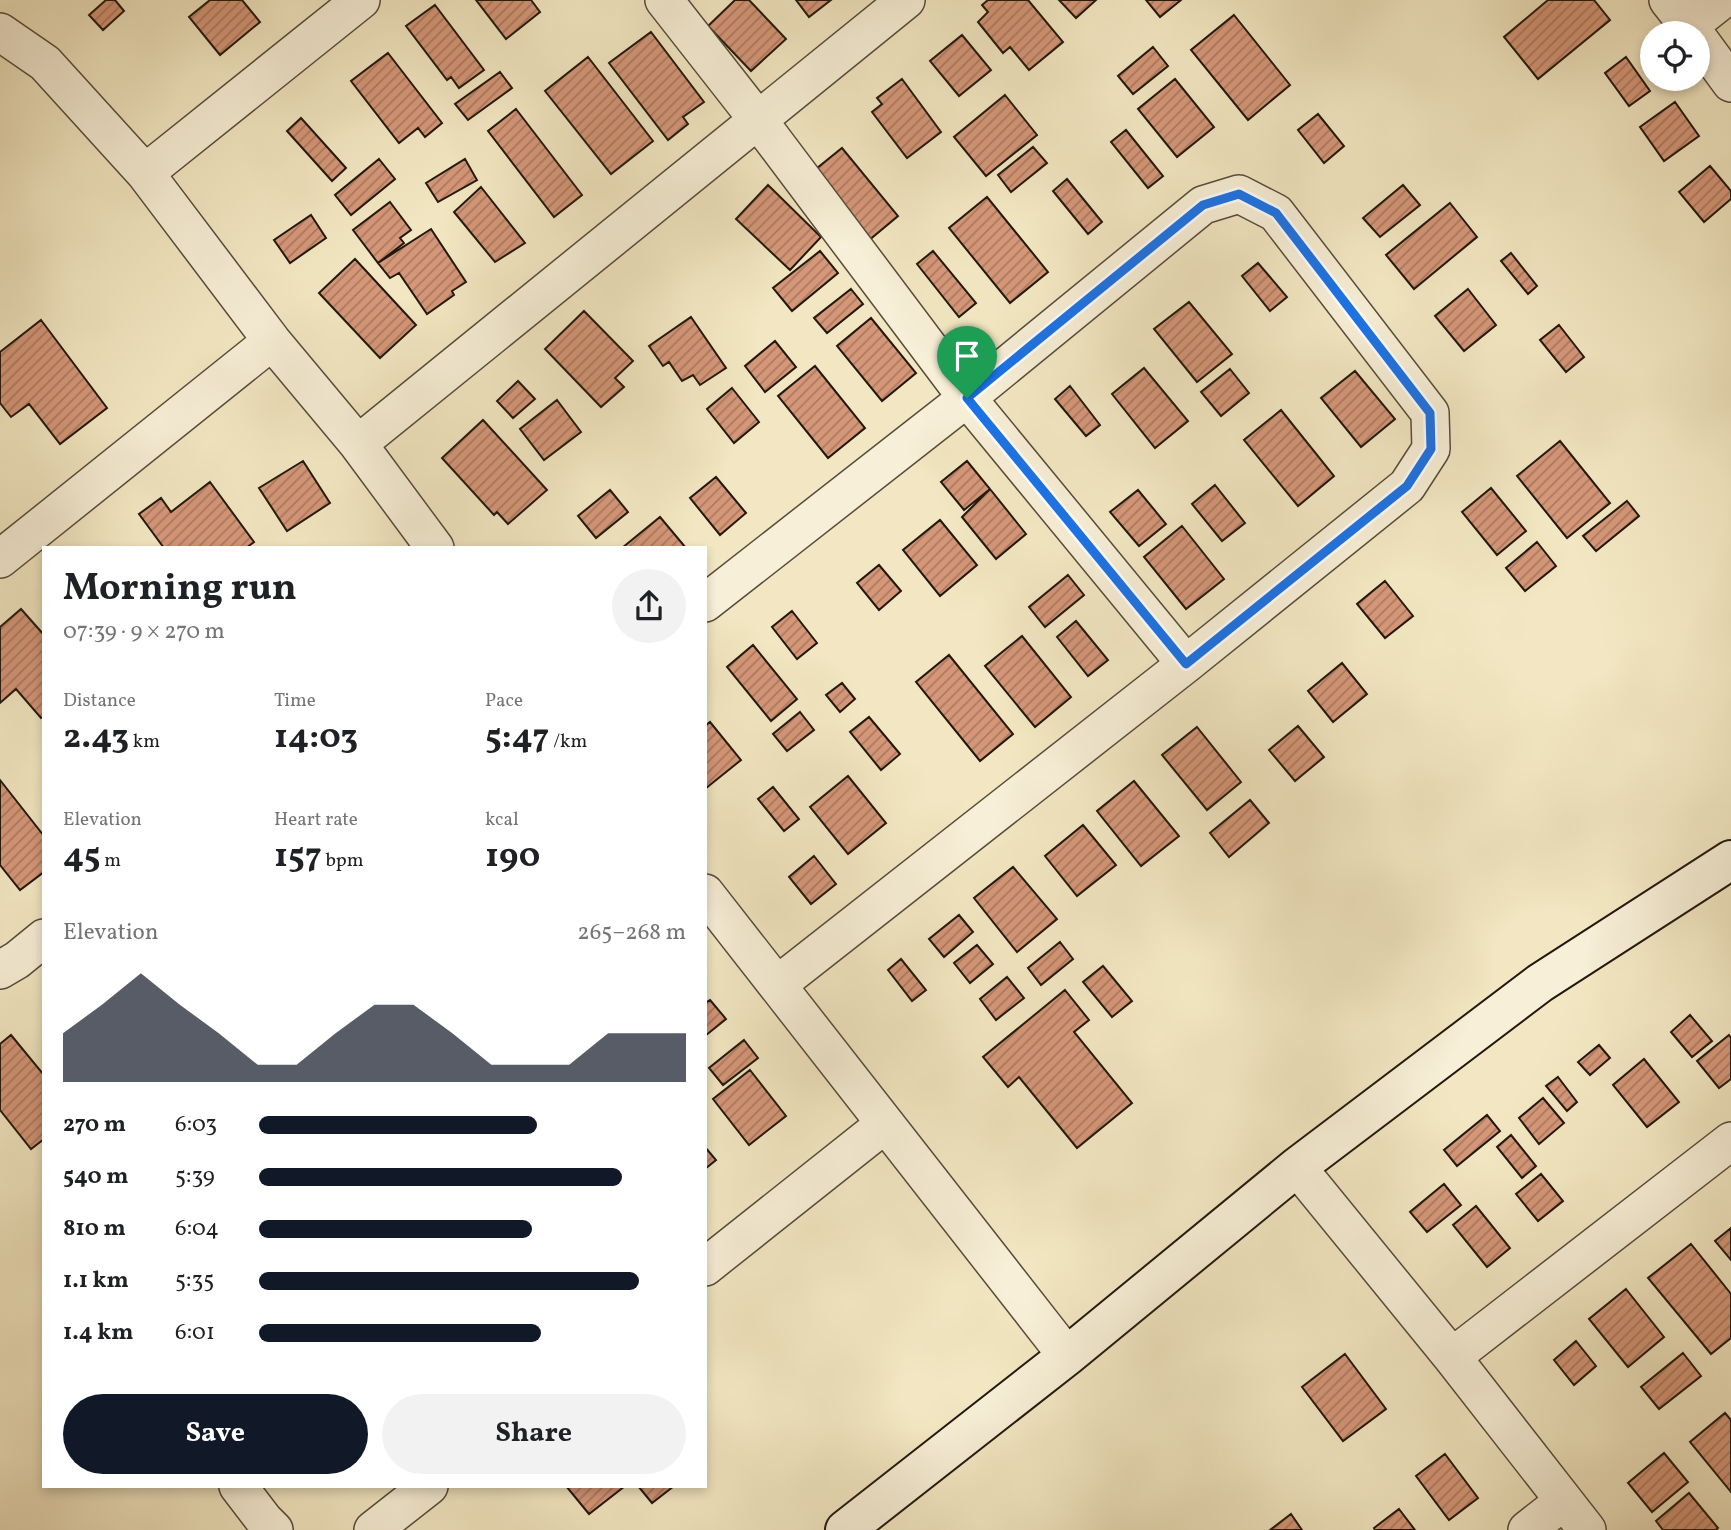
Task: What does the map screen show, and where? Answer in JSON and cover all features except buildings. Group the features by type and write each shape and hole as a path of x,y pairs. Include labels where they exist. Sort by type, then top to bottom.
{"street":[{"path":"145,173 361,0"},
{"path":"664,0 758,120 967,398 1186,664"},
{"path":"358,444 906,0"},
{"path":"1691,21 1722,0"},
{"path":"0,32 45,63 145,173 272,341 358,444 434,546"},
{"path":"1710,55 1731,83"},
{"path":"707,601 967,398 1203,205 1239,194 1276,213 1430,413 1431,449 1407,486 1186,664 777,985"},
{"path":"0,559 272,341"},
{"path":"845,1530 1066,1356 1297,1167 1540,983 1731,860"},
{"path":"707,897 1066,1356"},
{"path":"0,970 42,940"},
{"path":"707,1265 885,1125"},
{"path":"1452,1357 1731,1141"},
{"path":"1297,1167 1452,1357 1587,1530"},
{"path":"240,1488 274,1530"},
{"path":"373,1530 426,1488"},
{"path":"1527,1530 1564,1501"}],"route":[{"path":"1239,194 1276,213 1430,413 1431,449 1407,486 1186,664 967,398 1203,205 1239,194"}]}
